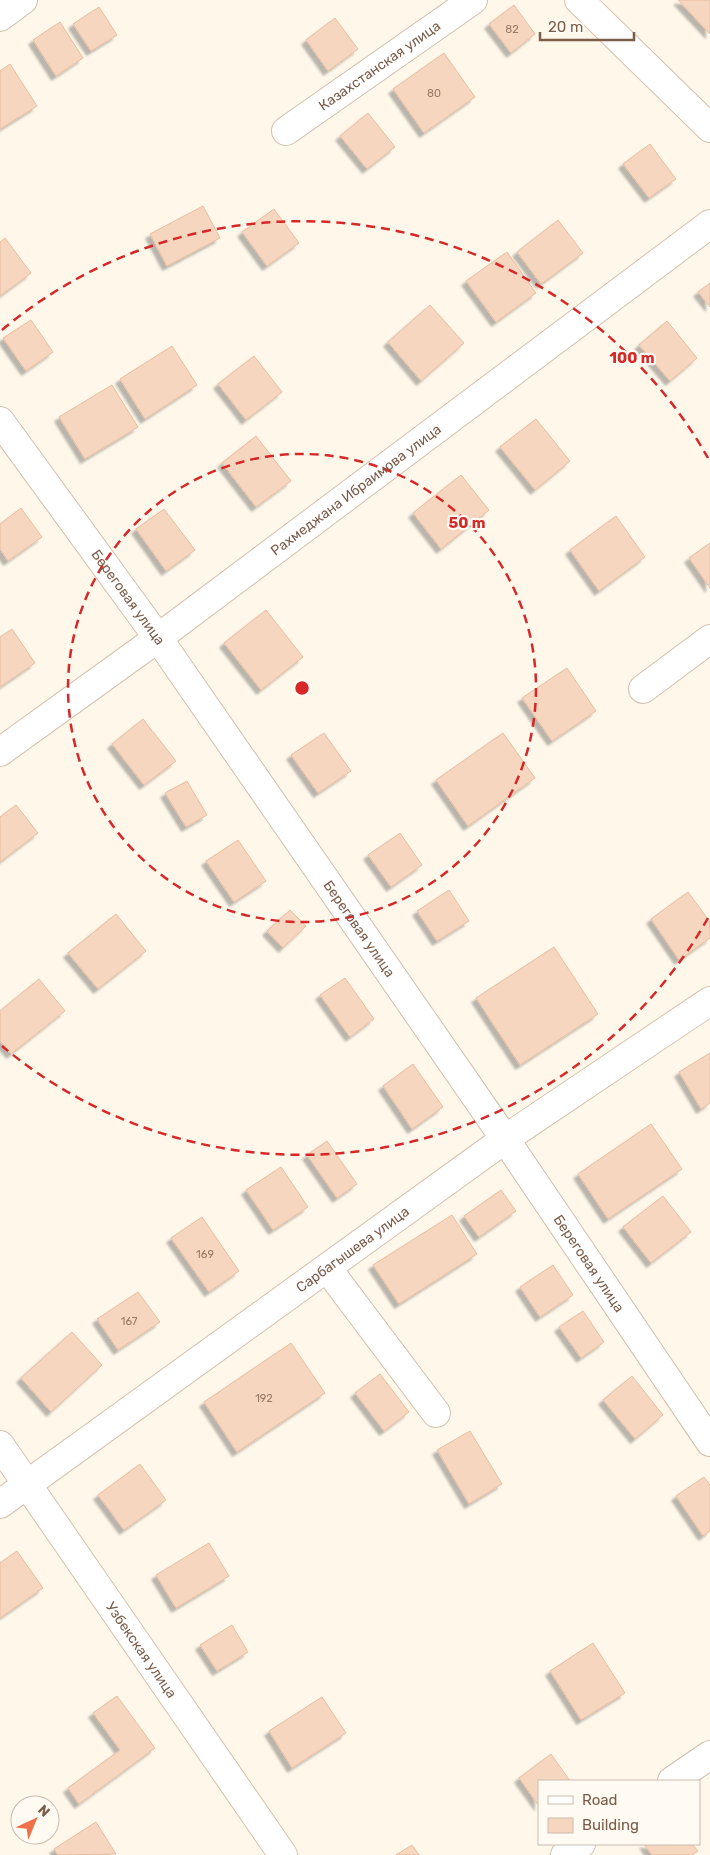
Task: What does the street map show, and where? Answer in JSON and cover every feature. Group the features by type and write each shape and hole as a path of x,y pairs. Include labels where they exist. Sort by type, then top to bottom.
{"street":[{"path":"0,17 23,0"},
{"name":"Казахстанская улица","path":"286,132 473,0"},
{"path":"580,0 710,128"},
{"name":"Рахмеджана Ибраимова улица","path":"0,752 158,638 710,224"},
{"name":"Береговая улица","path":"0,421 158,638 505,1139 710,1442"},
{"path":"643,688 710,639"},
{"name":"Сарбагышева улица","path":"0,1504 28,1486 505,1139 710,1001"},
{"path":"327,1268 436,1413"},
{"name":"Узбекская улица","path":"0,1445 283,1855"},
{"path":"673,1780 710,1755"},
{"path":"565,1855 580,1845"}],"building":[{"path":"678,0 710,0 710,34"},
{"path":"514,5 535,34 511,53 489,24"},
{"path":"99,7 117,35 91,51 73,24"},
{"path":"335,18 358,49 328,71 306,40"},
{"path":"60,22 83,58 56,76 33,40"},
{"path":"444,53 475,97 424,133 393,89"},
{"path":"10,64 37,106 0,129 0,71"},
{"path":"368,113 395,147 367,169 340,136"},
{"path":"650,144 676,179 649,198 623,164"},
{"path":"203,206 220,238 167,266 150,234"},
{"path":"274,209 299,243 267,266 242,232"},
{"path":"558,220 583,253 541,284 517,252"},
{"path":"5,238 31,273 0,296 0,242"},
{"path":"507,252 536,293 496,322 466,281"},
{"path":"710,283 710,307 698,292"},
{"path":"430,305 464,343 421,381 388,342"},
{"path":"31,320 53,352 26,371 3,338"},
{"path":"667,321 697,358 670,381 639,345"},
{"path":"172,346 197,385 145,419 120,379"},
{"path":"254,356 282,392 246,420 218,384"},
{"path":"112,385 138,427 85,459 59,417"},
{"path":"536,419 570,461 535,490 500,447"},
{"path":"256,436 291,481 256,507 222,463"},
{"path":"461,475 489,510 441,549 413,513"},
{"path":"21,508 42,537 8,561 0,549 0,524"},
{"path":"164,509 195,550 166,571 136,529"},
{"path":"616,516 645,557 599,591 570,550"},
{"path":"710,543 710,588 689,558"},
{"path":"266,610 303,657 261,690 224,643"},
{"path":"12,629 35,663 0,687 0,637"},
{"path":"567,668 596,711 552,741 522,698"},
{"path":"143,719 176,761 144,785 112,744"},
{"path":"324,733 351,771 318,793 291,755"},
{"path":"503,733 535,778 468,826 436,780"},
{"path":"187,781 207,815 186,827 165,793"},
{"path":"16,805 38,833 0,862 0,817"},
{"path":"400,833 422,865 391,887 368,855"},
{"path":"238,840 266,881 234,902 206,861"},
{"path":"449,890 469,921 437,941 417,911"},
{"path":"688,892 710,922 710,938 679,960 651,919"},
{"path":"290,910 306,926 283,948 267,931"},
{"path":"116,914 146,951 98,989 68,953"},
{"path":"554,947 598,1014 520,1065 476,998"},
{"path":"345,978 374,1019 350,1037 320,995"},
{"path":"39,979 65,1011 11,1054 0,1041 0,1011"},
{"path":"710,1053 710,1103 701,1109 679,1072"},
{"path":"413,1064 443,1107 412,1129 383,1086"},
{"path":"651,1124 682,1169 608,1219 578,1174"},
{"path":"327,1141 357,1184 337,1198 307,1155"},
{"path":"281,1167 308,1207 273,1230 246,1190"},
{"path":"501,1190 516,1211 479,1237 464,1216"},
{"path":"663,1196 691,1232 651,1263 623,1227"},
{"path":"452,1215 477,1254 399,1304 373,1265"},
{"path":"202,1217 239,1271 209,1292 171,1238"},
{"path":"553,1265 573,1295 540,1317 520,1287"},
{"path":"138,1292 160,1322 118,1350 97,1319"},
{"path":"583,1311 604,1342 581,1358 559,1327"},
{"path":"72,1332 102,1365 51,1412 21,1378"},
{"path":"291,1343 325,1393 237,1452 204,1402"},
{"path":"380,1374 409,1412 384,1431 355,1393"},
{"path":"632,1376 663,1415 635,1439 603,1400"},
{"path":"470,1431 502,1484 469,1504 437,1450"},
{"path":"140,1464 166,1500 124,1530 98,1495"},
{"path":"704,1477 710,1485 710,1531 703,1536 676,1496"},
{"path":"209,1543 229,1576 176,1608 156,1575"},
{"path":"17,1551 43,1588 0,1618 0,1563"},
{"path":"232,1625 248,1652 217,1671 200,1645"},
{"path":"593,1643 625,1693 581,1720 550,1671"},
{"path":"117,1696 155,1748 79,1804 68,1788 120,1750 93,1713"},
{"path":"322,1697 346,1733 292,1768 269,1731"},
{"path":"551,1754 569,1780 538,1780 538,1805 519,1778"},
{"path":"96,1822 116,1854 58,1855 54,1849"},
{"path":"412,1845 419,1855 396,1855"},
{"path":"645,1845 693,1845 698,1851 692,1855 652,1855"}]}
